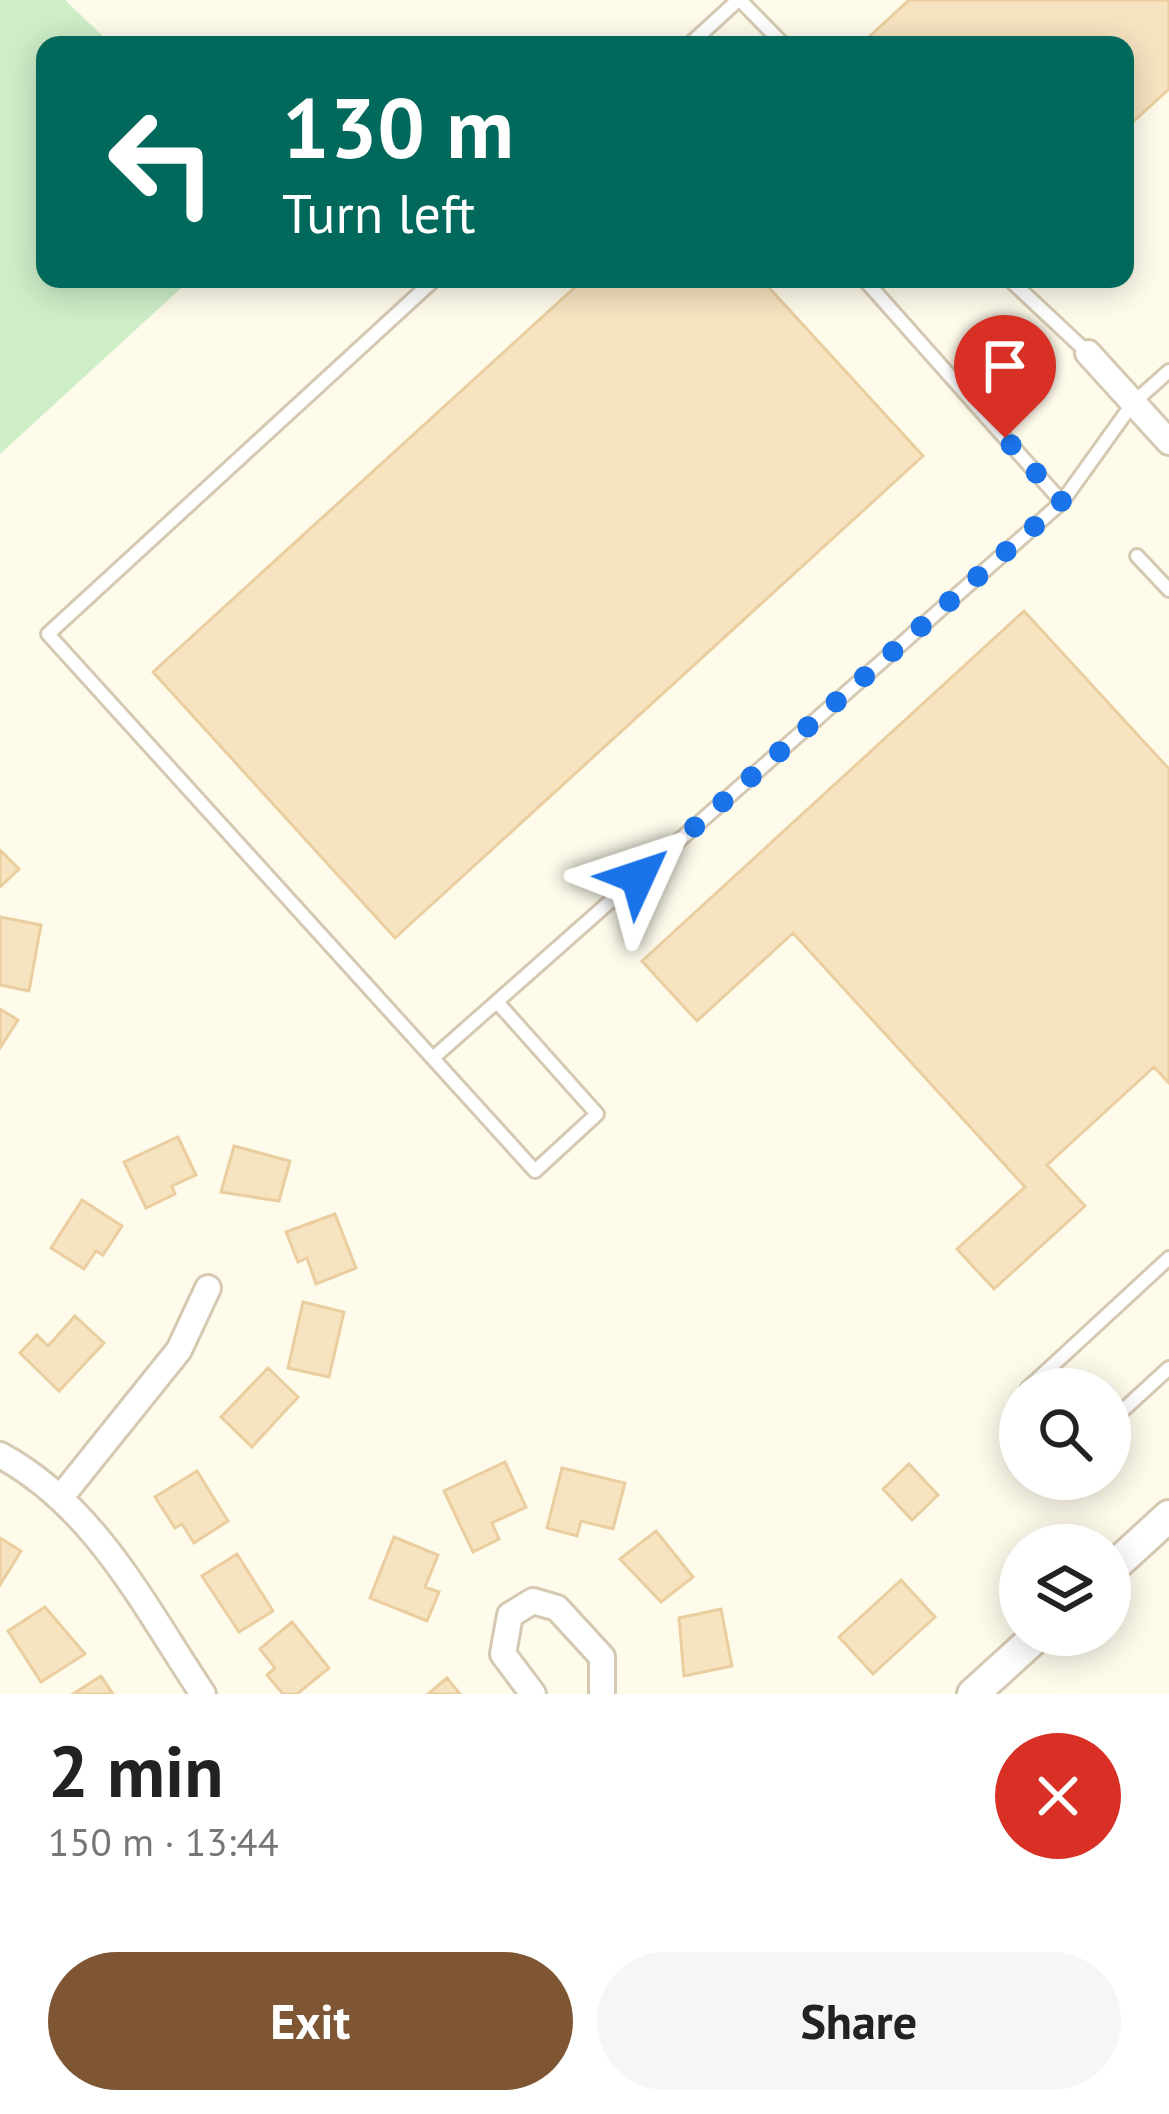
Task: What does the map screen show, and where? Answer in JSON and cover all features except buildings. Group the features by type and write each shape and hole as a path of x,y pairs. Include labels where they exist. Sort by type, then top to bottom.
{"street":[{"path":"1088,353 1169,442"},
{"path":"61,1497 179,1351 208,1288"},
{"path":"0,1455 42,1478 91,1526 202,1694"},
{"path":"1131,1551 1169,1516"},
{"path":"533,1694 503,1654 510,1615 533,1600 556,1608 602,1658 602,1694"},
{"path":"974,1694 1015,1656"}],"lane":[{"path":"699,36 739,0 775,36"},
{"path":"425,288 48,634 535,1171 597,1114 497,1002"},
{"path":"872,288 1062,502"},
{"path":"1019,288 1088,353"},
{"path":"434,1058 1062,502 1133,403 1169,371"},
{"path":"1137,556 1169,590"},
{"path":"1050,1368 1169,1258"},
{"path":"1131,1403 1169,1368"}],"green space":[{"path":"0,0 65,0 103,36 36,36 36,288 181,288 0,454"}],"route":[{"path":"638,877 1062,502 1005,438"}]}
